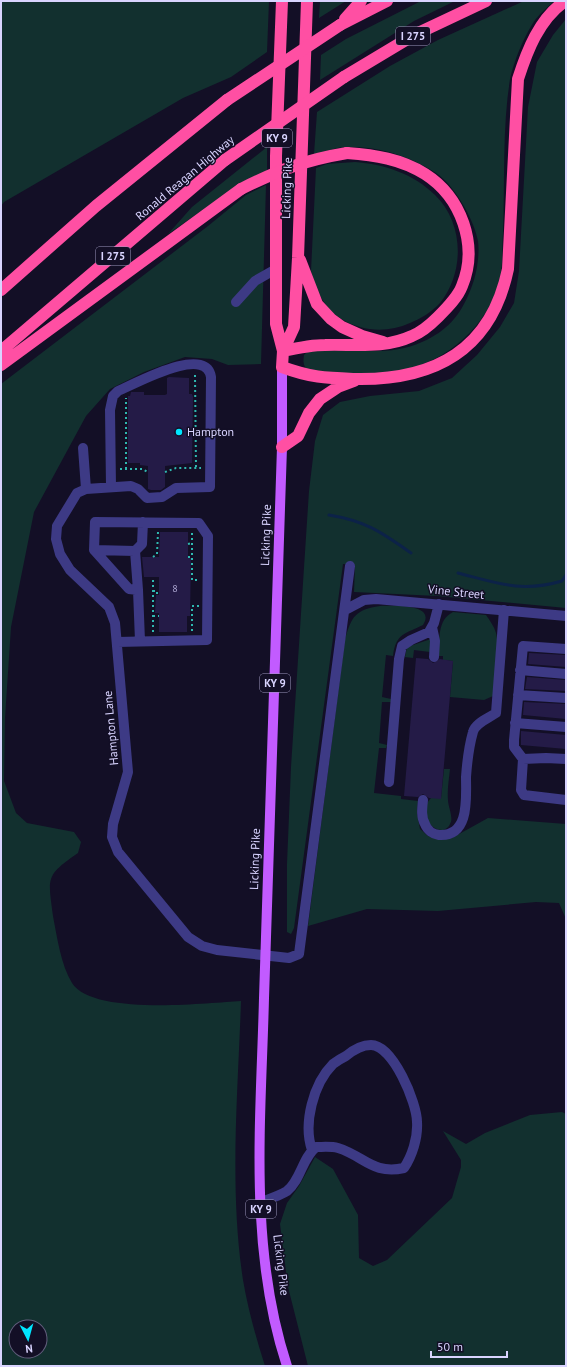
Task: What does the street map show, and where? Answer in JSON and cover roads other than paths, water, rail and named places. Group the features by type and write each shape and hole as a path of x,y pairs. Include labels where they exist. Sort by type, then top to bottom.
{"highway":[{"name":"Licking Pike","path":"282,1 276,156 276,324 283,351 282,367"},
{"name":"Licking Pike","path":"283,351 294,327 298,258 307,1"},
{"path":"340,25 361,1"},
{"path":"1,290 96,206 227,100 340,25 387,1"},
{"name":"Ronald Reagan Highway","path":"1,351 225,160 344,77 414,35 486,1"},
{"path":"282,367 318,378 387,378 419,373 455,356 486,324 498,306 508,269 518,79 531,44 546,19 565,1"},
{"path":"1,365 241,189 274,172 303,162 347,153 375,154 392,159 425,174 442,188 452,199 467,233 468,262 465,276 462,286 451,303 424,330 412,337 378,346 306,346 283,351"},
{"path":"298,258 304,267 308,285 317,304 331,319 355,333 386,344"},
{"path":"282,447 298,436 309,413 320,399 338,387 362,379"}],"main road":[{"name":"Licking Pike","path":"282,367 282,447 265,956 260,1202 269,1288 286,1366"}],"street":[{"path":"236,302 255,281 276,269"},
{"path":"83,448 86,489 131,486 138,489 147,498 162,497 176,488 210,487 210,371 207,366 200,364 182,364 118,391 112,396 110,410 111,487"},
{"name":"Hampton Lane","path":"86,489 77,493 57,526 56,539 60,554 70,570 110,607 115,624 128,772 113,824 112,836 118,852 188,937 202,946 217,950 265,956 293,958 298,954 300,949 303,915 338,648 345,610"},
{"path":"117,642 207,640 208,536 199,523 95,522 94,550 130,589 138,590"},
{"path":"94,550 135,551 142,544 143,522"},
{"path":"135,551 140,641"},
{"path":"345,610 350,566"},
{"name":"Vine Street","path":"345,610 364,600 376,599 566,616"},
{"path":"388,782 399,659 402,646 429,632 439,604"},
{"path":"423,800 423,820 426,828 437,835 446,834 459,828 464,817 466,775 473,730 479,724 496,713 504,610"},
{"path":"432,627 435,641 434,658"},
{"path":"566,649 523,646 514,747 523,759 521,790 524,795 566,800"},
{"path":"520,670 566,674"},
{"path":"518,695 566,698"},
{"path":"516,723 566,727"},
{"path":"523,759 566,759"},
{"path":"260,1202 287,1190 295,1182 312,1150 316,1147 337,1148 373,1167 394,1170 404,1168 411,1157 418,1122 398,1067 382,1048 371,1045 354,1050 333,1065 317,1088 309,1122 308,1139 312,1150"}],"waterway":[{"path":"329,515 342,517 373,528 411,553"},
{"path":"458,573 497,583 521,586 547,585 562,581 566,575"}],"place":[{"name":"Hampton","path":"179,432"}]}
